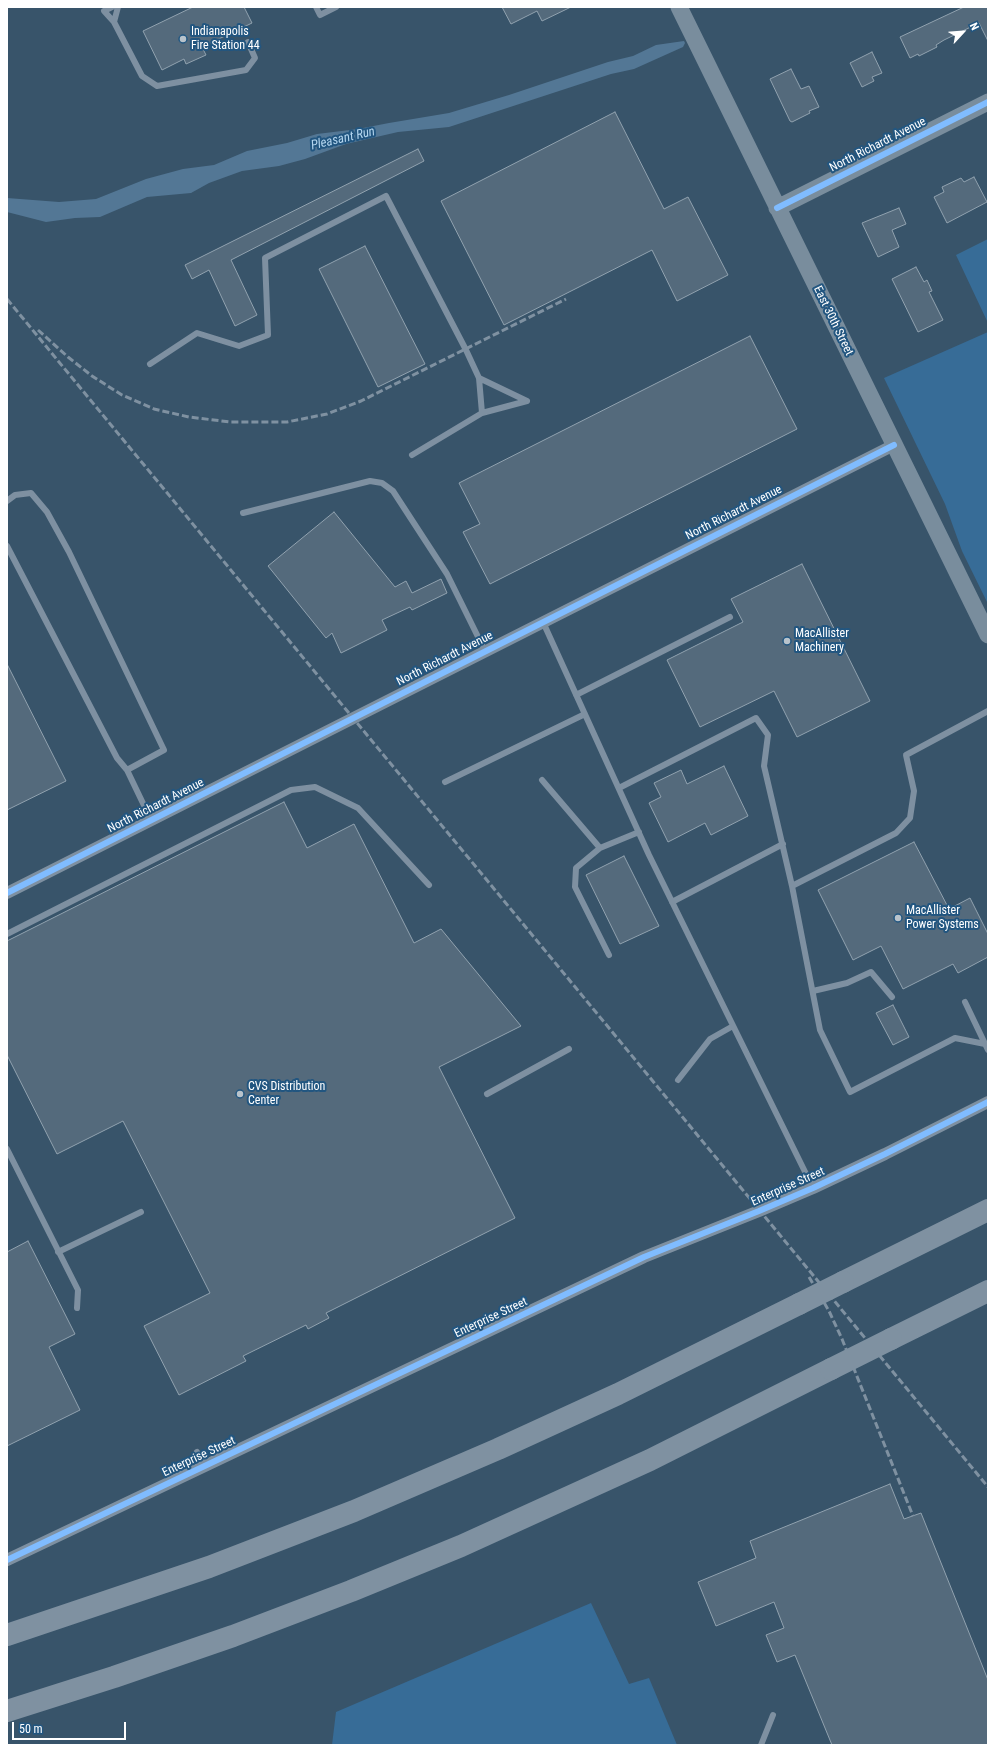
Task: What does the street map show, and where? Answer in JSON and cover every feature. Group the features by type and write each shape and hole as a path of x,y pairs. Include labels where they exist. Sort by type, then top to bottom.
{"highway":[{"path":"7,1635 209,1567 361,1508 498,1449 618,1394 988,1210"},
{"path":"7,1711 114,1677 233,1636 351,1591 453,1549 650,1460 988,1291"}],"main road":[{"name":"East 30th Street","path":"679,7 988,635"},
{"name":"North Richardt Avenue","path":"777,208 988,102"}],"street":[{"name":"North Richardt Avenue","path":"7,893 894,445"},
{"name":"Enterprise Street","path":"7,1560 644,1257 759,1212 813,1188 885,1154 988,1102"}],"lane":[{"path":"112,7 104,11 114,22 142,76 157,86 246,70 255,58 248,42"},
{"path":"114,22 118,7"},
{"path":"316,7 320,15 336,7"},
{"path":"150,364 197,333 239,346 268,335 265,258 386,196 479,378 482,413"},
{"path":"412,456 482,413 526,401 479,378"},
{"path":"243,513 370,481 382,483 393,491 447,574 486,652"},
{"path":"7,501 15,495 31,493 46,512 69,552 164,750 127,770"},
{"path":"7,546 117,758 127,770 151,820"},
{"path":"576,694 730,617"},
{"path":"543,622 672,902 813,1188"},
{"path":"792,886 896,833 910,818 914,791 906,755 988,711"},
{"path":"444,782 585,714"},
{"path":"619,788 756,718 768,735 764,766 792,886 820,1030 850,1092 955,1038 985,1044"},
{"path":"542,780 600,848"},
{"path":"7,934 291,790 315,787 358,808 429,885"},
{"path":"609,955 575,887 576,868 600,848 639,832"},
{"path":"672,902 783,844"},
{"path":"813,991 847,983 871,972 892,997"},
{"path":"965,1002 988,1050"},
{"path":"678,1080 710,1039 733,1026"},
{"path":"487,1094 569,1049"},
{"path":"7,1149 78,1290 77,1308"},
{"path":"58,1252 141,1212"},
{"path":"197,1452 204,1466"},
{"path":"761,1745 773,1715"}],"shaded area":[{"path":"988,239 988,323 956,255"},
{"path":"988,332 988,604 962,551 945,504 884,378"},
{"path":"591,1603 629,1684 649,1678 677,1745 332,1745 336,1712"}],"water":[{"name":"Pleasant Run","path":"684,41 685,43 683,47 634,69 611,74 449,127 398,132 346,144 305,159 279,166 242,171 209,183 191,193 147,197 100,217 75,218 46,222 7,212 7,198 59,202 96,199 146,179 183,169 214,165 247,151 287,143 317,134 358,129 449,113 608,62 633,56 656,45"}],"building":[{"name":"Indianapolis Fire Station 44","path":"193,7 244,7 252,23 202,47 206,55 186,64 184,59 162,70 143,31"},
{"path":"502,7 571,7 542,21 537,11 511,24"},
{"path":"964,7 988,7 988,41 979,23 944,40 936,45 937,47 919,56 918,54 910,58 900,37"},
{"path":"872,52 882,73 872,77 874,81 862,87 850,63"},
{"path":"791,69 801,89 809,86 819,107 809,111 810,113 792,122 790,121 770,79"},
{"path":"615,112 664,209 688,197 728,275 677,301 652,250 504,325 441,201"},
{"path":"418,149 424,161 231,260 257,315 235,326 209,270 192,279 185,265"},
{"path":"974,177 987,202 947,223 934,197 944,192 942,187 961,178 964,182"},
{"path":"899,208 906,224 892,230 899,247 878,257 862,223"},
{"path":"365,246 425,364 378,387 319,269"},
{"path":"916,267 924,282 927,280 932,291 929,292 943,320 918,332 892,279"},
{"path":"750,336 797,429 490,584 463,532 480,524 459,483"},
{"path":"334,512 395,587 406,581 412,593 441,579 447,593 412,610 410,607 382,620 387,630 341,653 332,633 326,638 268,566"},
{"path":"802,564 870,701 797,737 774,691 700,727 667,660 743,622 731,599"},
{"path":"7,664 66,781 7,810"},
{"path":"724,766 748,816 711,835 705,823 668,842 649,803 661,797 654,783 681,770 687,784"},
{"name":"CVS Distribution Center","path":"284,802 307,848 354,824 414,943 441,929 521,1026 439,1067 515,1218 326,1313 329,1318 308,1329 306,1325 243,1356 246,1361 179,1395 144,1326 210,1293 123,1121 57,1154 7,1055 7,941"},
{"path":"914,842 949,909 970,898 988,934 988,957 958,973 953,964 903,989 881,946 853,960 818,890"},
{"path":"624,856 659,926 620,944 586,875"},
{"path":"893,1005 909,1037 893,1045 876,1013"},
{"path":"28,1241 75,1334 49,1347 80,1410 7,1446 7,1252"},
{"path":"890,1484 904,1519 921,1513 988,1680 988,1745 832,1745 795,1655 777,1662 766,1635 784,1628 774,1602 716,1626 698,1582 756,1558 750,1541"}],"railway":[{"path":"7,299 988,1487"},
{"path":"38,330 92,376 122,395 154,409 189,417 230,422 287,422 327,414 361,401 566,299"},
{"path":"809,1277 829,1311 842,1339 913,1516"}],"cycle path":[{"path":"777,208 988,102"},
{"path":"7,893 894,445"},
{"path":"7,1560 644,1257 813,1188 885,1154 988,1102"}],"place":[{"name":"Indianapolis Fire Station 44","path":"183,39"},
{"name":"MacAllister Machinery","path":"787,641"},
{"name":"MacAllister Power Systems","path":"898,918"},
{"name":"CVS Distribution Center","path":"240,1094"}]}
